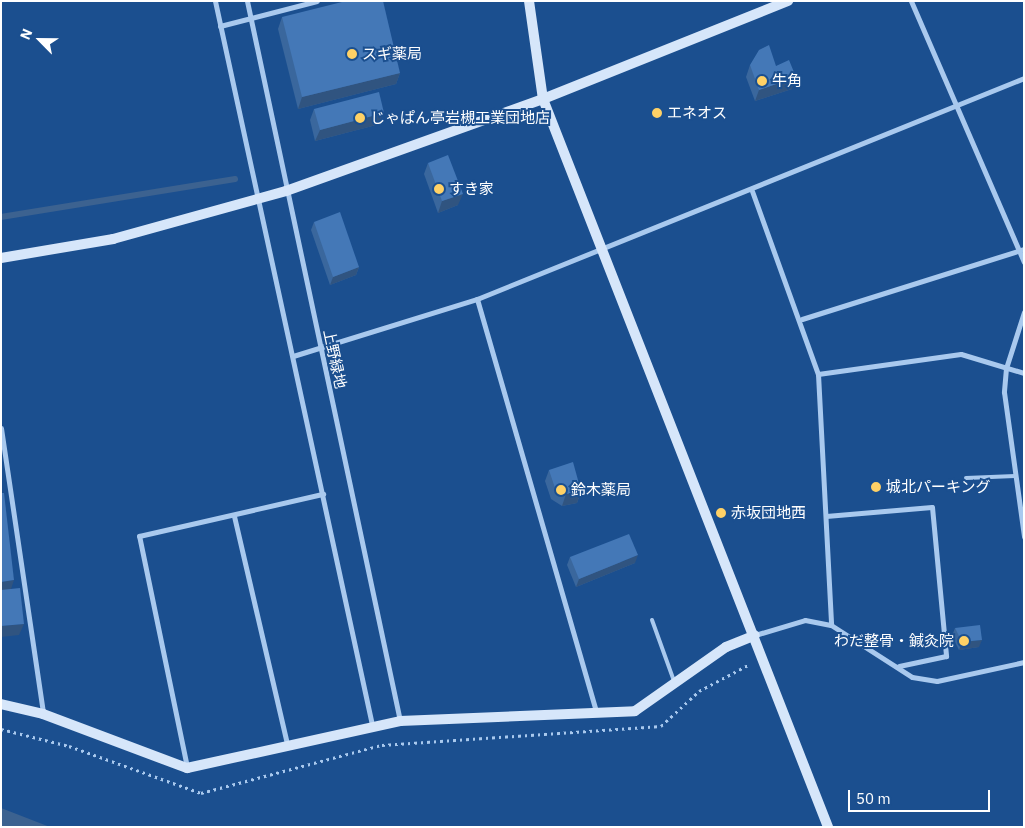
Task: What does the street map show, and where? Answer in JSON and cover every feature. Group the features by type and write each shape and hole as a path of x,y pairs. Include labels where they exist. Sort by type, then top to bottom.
{"street":[{"path":"215,1 324,494 372,725"},
{"name":"上野緑地","path":"247,1 400,721"},
{"path":"220,26 317,1"},
{"path":"529,1 543,98 764,657 828,827"},
{"path":"1,258 113,239 286,191 543,98 788,1"},
{"path":"911,1 954,109 1022,250 1024,262"},
{"path":"293,356 477,299 601,248 752,191 954,109 1024,78"},
{"path":"752,191 802,319 818,374 831,625"},
{"path":"802,319 1022,250"},
{"path":"477,299 597,715"},
{"path":"1024,312 1006,368 1004,392 1024,537"},
{"path":"818,374 961,354 1024,373"},
{"path":"1,428 43,714"},
{"path":"187,768 139,536 234,516 324,494"},
{"path":"826,516 932,507 946,656 899,666"},
{"path":"234,516 287,743"},
{"path":"1,704 43,714 187,768 287,743 400,721 597,715 635,711 659,698 674,681 726,647 805,620 831,625 899,666 912,677 937,681 1024,662"}],"lane":[{"path":"966,478 1015,476"},
{"path":"652,620 674,681"}],"path":[{"path":"1,729 69,746 201,793 382,745 661,726 699,691 764,657"}],"water":[{"path":"1,808 50,827 1,827"}],"building":[{"path":"346,1 383,1 400,73 302,97 282,17"},
{"path":"769,45 776,66 789,60 796,77 759,90 750,65 759,50"},
{"path":"379,92 384,113 320,130 314,109"},
{"path":"448,155 463,194 442,201 428,163"},
{"path":"340,212 359,267 333,277 314,222"},
{"path":"573,462 581,491 566,494 555,488 549,470"},
{"path":"1,493 4,493 14,580 1,582"},
{"path":"629,534 638,555 579,579 570,557"},
{"path":"20,588 24,624 1,626 1,590"},
{"path":"980,625 982,640 962,642 955,628"}],"waterway":[{"path":"1,217 235,179"}],"place":[{"name":"スギ薬局","path":"352,54"},
{"name":"牛角","path":"762,81"},
{"name":"エネオス","path":"657,113"},
{"name":"じゃぱん亭岩槻工業団地店","path":"360,118"},
{"name":"すき家","path":"439,189"},
{"name":"城北パーキング","path":"876,487"},
{"name":"鈴木薬局","path":"561,490"},
{"name":"赤坂団地西","path":"721,513"},
{"name":"わだ整骨・鍼灸院","path":"964,641"}]}
